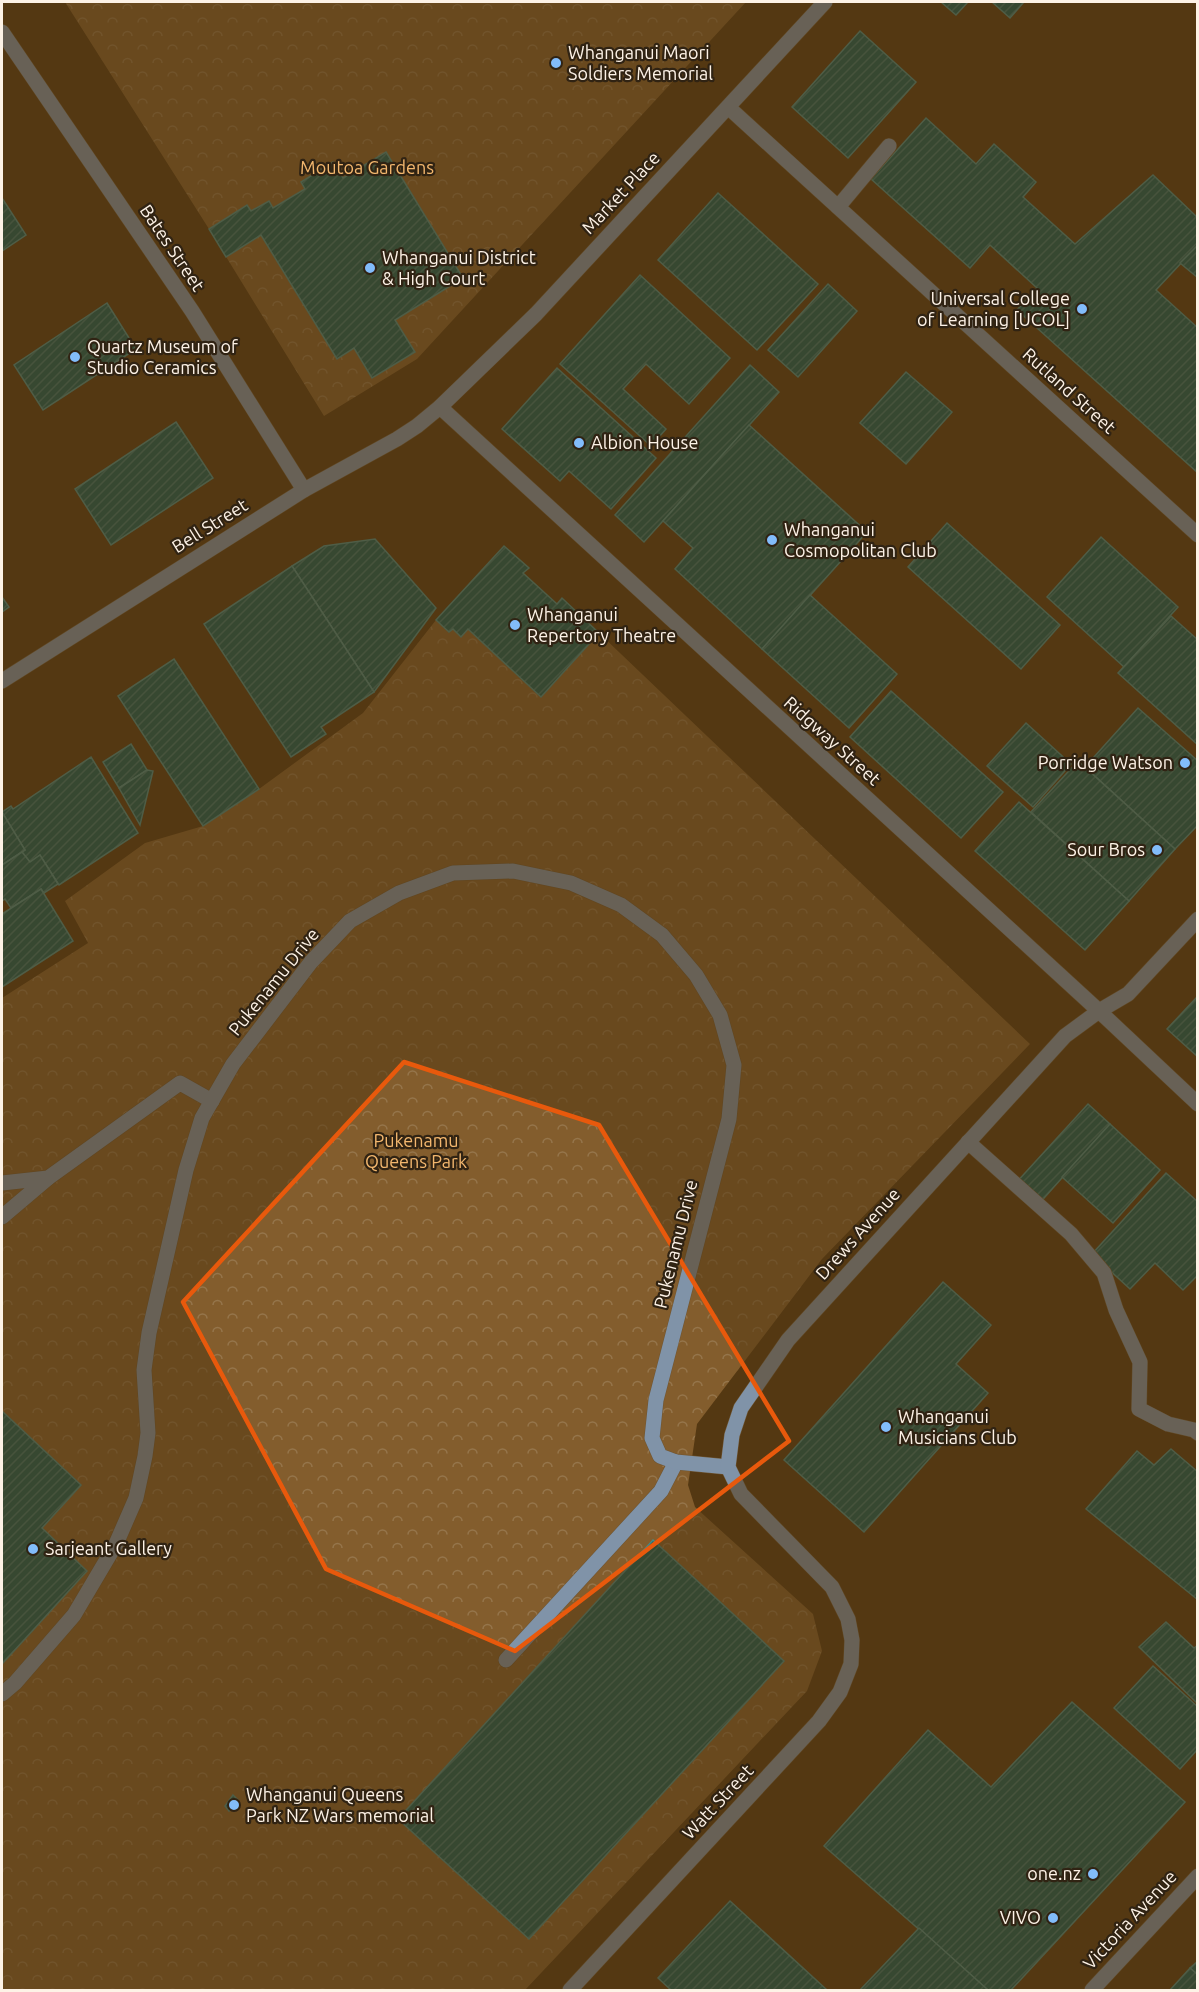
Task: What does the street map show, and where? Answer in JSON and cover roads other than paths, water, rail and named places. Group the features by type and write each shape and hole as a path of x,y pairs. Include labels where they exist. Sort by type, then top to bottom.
{"street":[{"name":"Market Place","path":"440,407 536,314 825,2"},
{"name":"Bates Street","path":"2,32 192,311 304,490"},
{"name":"Rutland Street","path":"728,107 1197,535"},
{"path":"838,207 889,146"},
{"name":"Bell Street","path":"2,681 304,490 397,439 440,407"},
{"name":"Ridgway Street","path":"440,407 1099,1011 1197,1104"},
{"name":"Pukenamu Drive","path":"2,1694 15,1683 74,1615 104,1566 128,1520 136,1498 147,1444 144,1370 153,1312 186,1170 202,1118 233,1064 311,962 351,921 399,892 453,873 513,871 571,883 621,905 662,935 696,975 720,1015 734,1065 729,1119 656,1400 652,1438 660,1456 676,1461"},
{"name":"Drews Avenue","path":"728,1467 732,1435 741,1408 788,1340 1065,1036 1099,1011 1128,994 1197,918"},
{"path":"2,1217 48,1178 180,1083 212,1101"},
{"path":"968,1142 1071,1234 1104,1273 1116,1310 1140,1362 1139,1409 1168,1424 1194,1430 1197,1433"},
{"path":"2,1183 48,1178"},
{"path":"506,1660 660,1491 676,1461 728,1467"},
{"name":"Watt Street","path":"570,1990 819,1721 840,1692 851,1664 852,1640 848,1619 831,1587 741,1494 728,1467"},
{"name":"Victoria Avenue","path":"1092,1990 1197,1876"}],"place":[{"name":"Whanganui Maori Soldiers Memorial","path":"556,63"},
{"name":"Whanganui District & High Court","path":"370,268"},
{"name":"Universal College of Learning [UCOL]","path":"1082,309"},
{"name":"Quartz Museum of Studio Ceramics","path":"75,357"},
{"name":"Albion House","path":"579,443"},
{"name":"Whanganui Cosmopolitan Club","path":"772,540"},
{"name":"Whanganui Repertory Theatre","path":"515,625"},
{"name":"Porridge Watson","path":"1185,763"},
{"name":"Sour Bros","path":"1157,850"},
{"name":"Whanganui Musicians Club","path":"886,1427"},
{"name":"Sarjeant Gallery","path":"33,1549"},
{"name":"Whanganui Queens Park NZ Wars memorial","path":"234,1805"},
{"name":"one.nz","path":"1093,1874"},
{"name":"VIVO","path":"1053,1918"}],"park label":[{"name":"Moutoa Gardens","path":"367,168"},
{"name":"Pukenamu Queens Park","path":"416,1151"}]}
